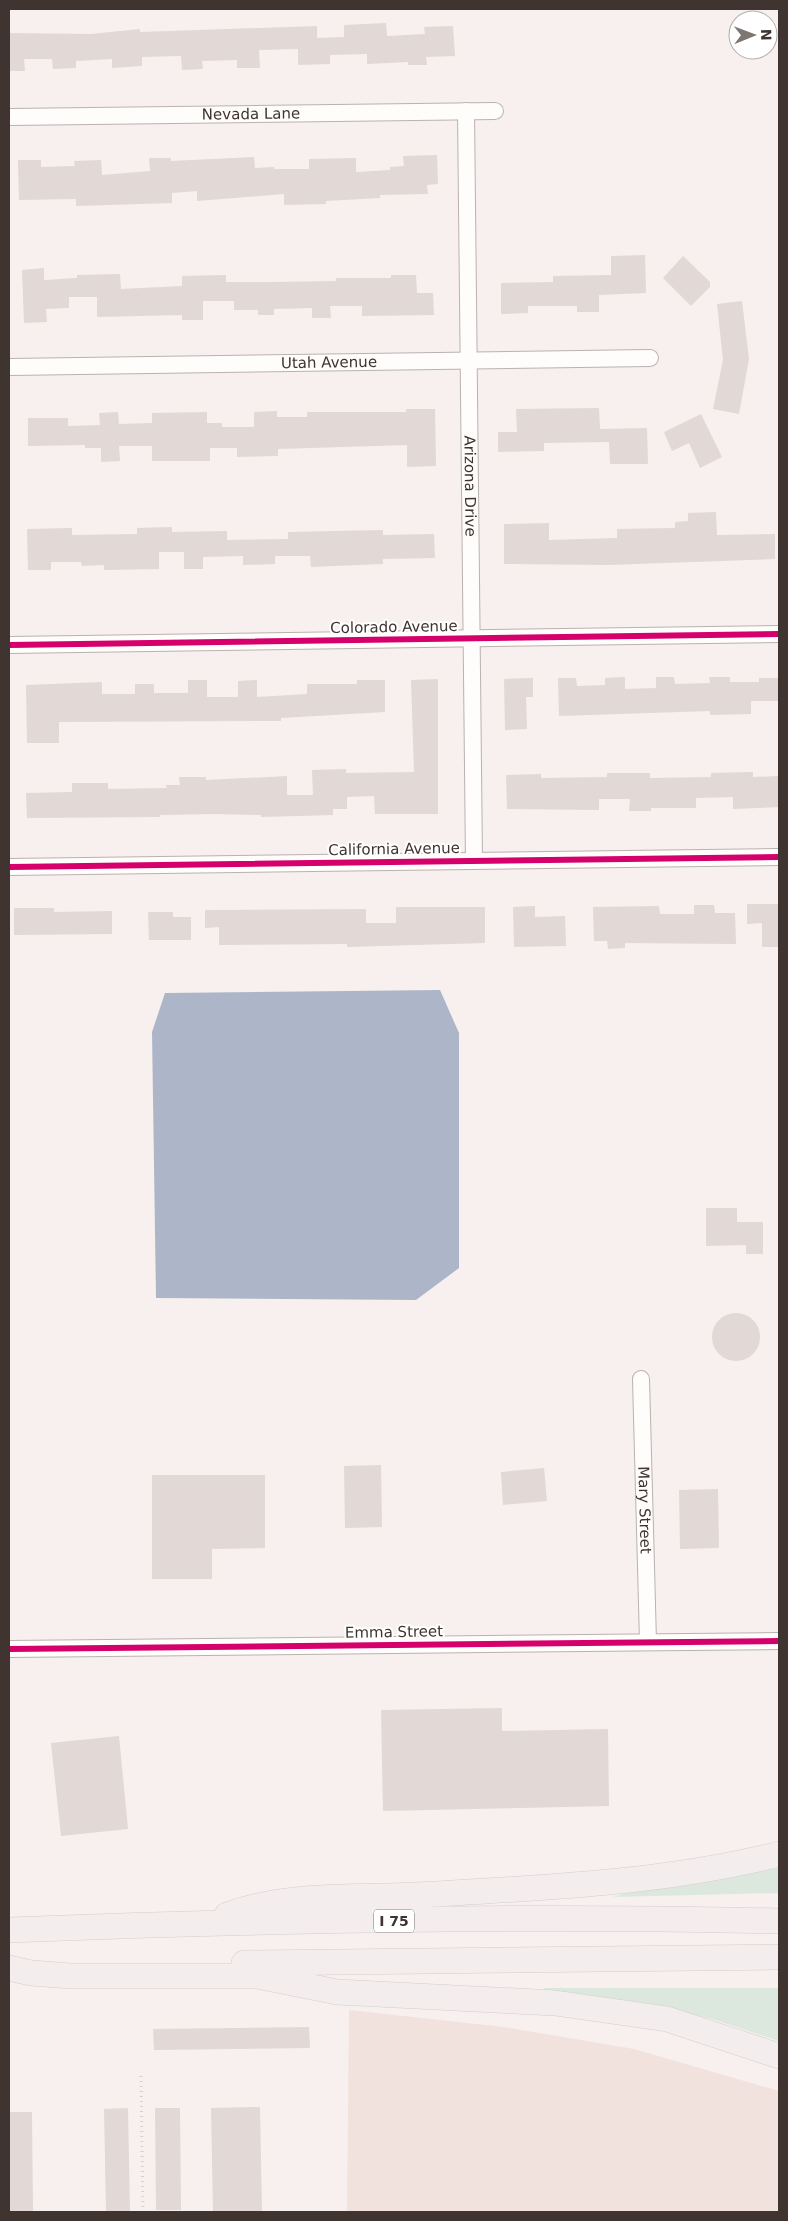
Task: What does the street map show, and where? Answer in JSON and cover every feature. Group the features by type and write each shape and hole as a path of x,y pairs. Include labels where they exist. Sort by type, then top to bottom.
{"highway":[{"path":"209,1922 253,1905 568,1887 624,1882 731,1866 779,1854"},
{"name":"I 75","path":"9,1930 209,1922 672,1919 779,1921"},
{"path":"9,1967 779,1957"},
{"path":"9,1967 31,1973 71,1976 256,1976 337,1992 555,2002 667,2019 779,2056"}],"street":[{"name":"Arizona Drive","path":"466,111 474,861"},
{"name":"Nevada Lane","path":"9,117 495,111"},
{"name":"Utah Avenue","path":"9,368 650,358"},
{"name":"Colorado Avenue","path":"9,645 779,634"},
{"name":"California Avenue","path":"9,867 779,857"},
{"name":"Mary Street","path":"641,1379 648,1642"},
{"name":"Emma Street","path":"9,1649 779,1641"}],"path":[{"path":"140,2076 143,2212"}],"shaded area":[{"path":"779,1865 779,1893 613,1897 640,1889"},
{"path":"544,1988 779,1988 779,2041 715,2020 651,2004 544,1997"},
{"path":"349,2010 504,2027 634,2049 779,2091 779,2212 347,2212"}],"water":[{"path":"440,990 459,1033 459,1268 416,1300 156,1298 152,1032 165,993"}],"building":[{"path":"386,23 387,36 425,34 424,27 453,26 455,56 426,57 427,65 408,65 408,62 367,64 367,54 330,55 330,64 298,65 298,49 259,50 260,68 237,68 237,60 202,61 203,69 182,70 181,56 142,57 142,66 112,68 112,59 76,61 76,68 53,69 52,59 24,59 25,71 9,71 9,33 91,34 140,29 140,32 317,26 317,38 344,37 344,25"},
{"path":"437,155 438,184 427,185 428,194 380,195 380,198 326,201 326,204 284,205 284,194 197,201 197,191 172,193 172,203 76,206 76,199 19,200 18,160 41,160 41,167 75,166 74,161 101,160 102,175 150,171 149,158 171,158 171,161 254,157 255,168 309,169 309,159 356,158 356,172 390,170 390,167 404,166 403,156"},
{"path":"645,255 646,293 599,295 599,312 577,312 577,306 528,306 528,313 501,314 501,283 553,282 553,276 611,275 611,256"},
{"path":"683,256 710,282 710,287 691,306 663,278"},
{"path":"44,268 44,280 77,278 77,275 120,274 121,289 182,286 182,276 226,275 226,282 273,282 336,281 336,278 391,278 391,275 416,275 417,293 433,293 434,315 362,316 362,306 330,306 331,318 312,318 312,308 274,309 274,315 258,315 258,310 234,310 234,301 203,301 203,320 182,320 182,315 97,317 97,297 69,297 69,308 46,309 47,322 24,323 22,270"},
{"path":"742,301 749,359 739,414 713,409 723,360 717,304"},
{"path":"599,408 600,429 647,428 648,464 610,464 609,442 544,443 544,451 498,452 498,432 517,432 516,409"},
{"path":"406,409 435,409 436,466 407,467 407,445 278,449 278,456 237,457 237,448 210,448 210,461 152,461 152,446 119,446 120,461 101,462 101,448 85,448 85,445 28,446 28,418 68,418 68,426 100,425 99,413 118,412 119,424 152,423 152,413 207,412 207,423 222,423 222,427 254,427 254,412 277,411 277,417 307,417 307,412 406,412"},
{"path":"701,414 722,457 700,468 689,443 672,451 664,432"},
{"path":"716,512 717,535 775,534 775,559 608,565 504,564 504,524 549,523 549,540 617,538 617,529 675,528 675,522 688,521 688,513"},
{"path":"172,527 172,532 227,531 227,540 288,539 288,532 383,530 383,535 434,534 435,558 383,559 383,564 311,567 310,556 275,556 275,564 243,565 243,556 203,557 203,569 184,569 184,552 159,552 159,569 104,570 104,565 82,566 81,562 51,562 51,570 28,570 27,529 72,528 72,535 137,534 137,528"},
{"path":"625,677 625,689 656,688 656,677 674,677 675,684 710,683 709,677 730,677 730,682 759,682 759,678 779,678 779,701 751,701 751,714 710,715 710,711 559,716 558,678 576,678 577,686 605,685 605,678"},
{"path":"533,678 533,697 526,697 527,729 505,730 504,679"},
{"path":"438,679 438,814 375,814 374,796 347,797 347,809 333,809 333,815 261,817 261,815 215,814 160,815 160,817 27,818 26,793 72,792 72,783 108,783 108,789 167,788 166,785 180,785 179,777 206,777 206,780 287,776 287,795 313,795 312,770 346,769 346,773 414,772 411,680"},
{"path":"188,680 207,680 207,697 238,697 238,681 257,680 257,697 307,694 307,684 357,684 357,680 385,680 385,712 281,718 281,721 59,722 59,743 27,743 26,685 102,682 102,694 135,694 135,684 154,684 154,693 188,693"},
{"path":"753,772 753,777 779,776 779,807 733,809 733,797 696,798 696,808 651,808 651,811 629,811 630,799 599,799 599,810 507,809 506,775 541,774 541,778 607,777 607,773 650,773 650,778 711,777 711,773"},
{"path":"747,904 779,904 779,947 762,947 762,923 747,924"},
{"path":"694,905 714,905 715,913 735,913 736,944 625,943 625,948 608,949 607,941 594,941 593,907 659,906 660,914 694,914"},
{"path":"535,906 535,917 565,916 566,946 514,947 513,907"},
{"path":"396,907 485,907 485,943 347,947 347,944 219,945 219,927 205,928 205,910 366,909 366,923 396,923"},
{"path":"14,908 54,908 54,912 112,911 112,934 14,935"},
{"path":"148,912 173,912 173,917 191,917 191,940 149,940"},
{"path":"706,1208 737,1208 737,1222 763,1222 763,1254 746,1254 746,1245 706,1246"},
{"path":"731,1313 741,1313 753,1320 760,1332 760,1342 753,1354 741,1361 731,1361 723,1357 716,1350 712,1342 712,1332 716,1324 723,1317"},
{"path":"381,1465 382,1527 345,1528 344,1466"},
{"path":"544,1468 547,1501 503,1505 501,1472"},
{"path":"152,1475 265,1475 265,1548 212,1549 212,1579 152,1579"},
{"path":"718,1489 719,1548 680,1549 679,1490"},
{"path":"502,1708 502,1731 608,1729 609,1806 383,1811 381,1710"},
{"path":"119,1736 128,1829 61,1836 51,1743"},
{"path":"309,2027 310,2048 154,2050 153,2029"},
{"path":"260,2107 262,2212 213,2212 211,2108"},
{"path":"128,2108 130,2212 106,2212 104,2109"},
{"path":"155,2108 180,2108 181,2210 156,2210"},
{"path":"9,2112 32,2112 33,2212 9,2212"}],"cycle path":[{"path":"9,645 779,634"},
{"path":"9,867 779,857"},
{"path":"9,1649 779,1641"}]}
